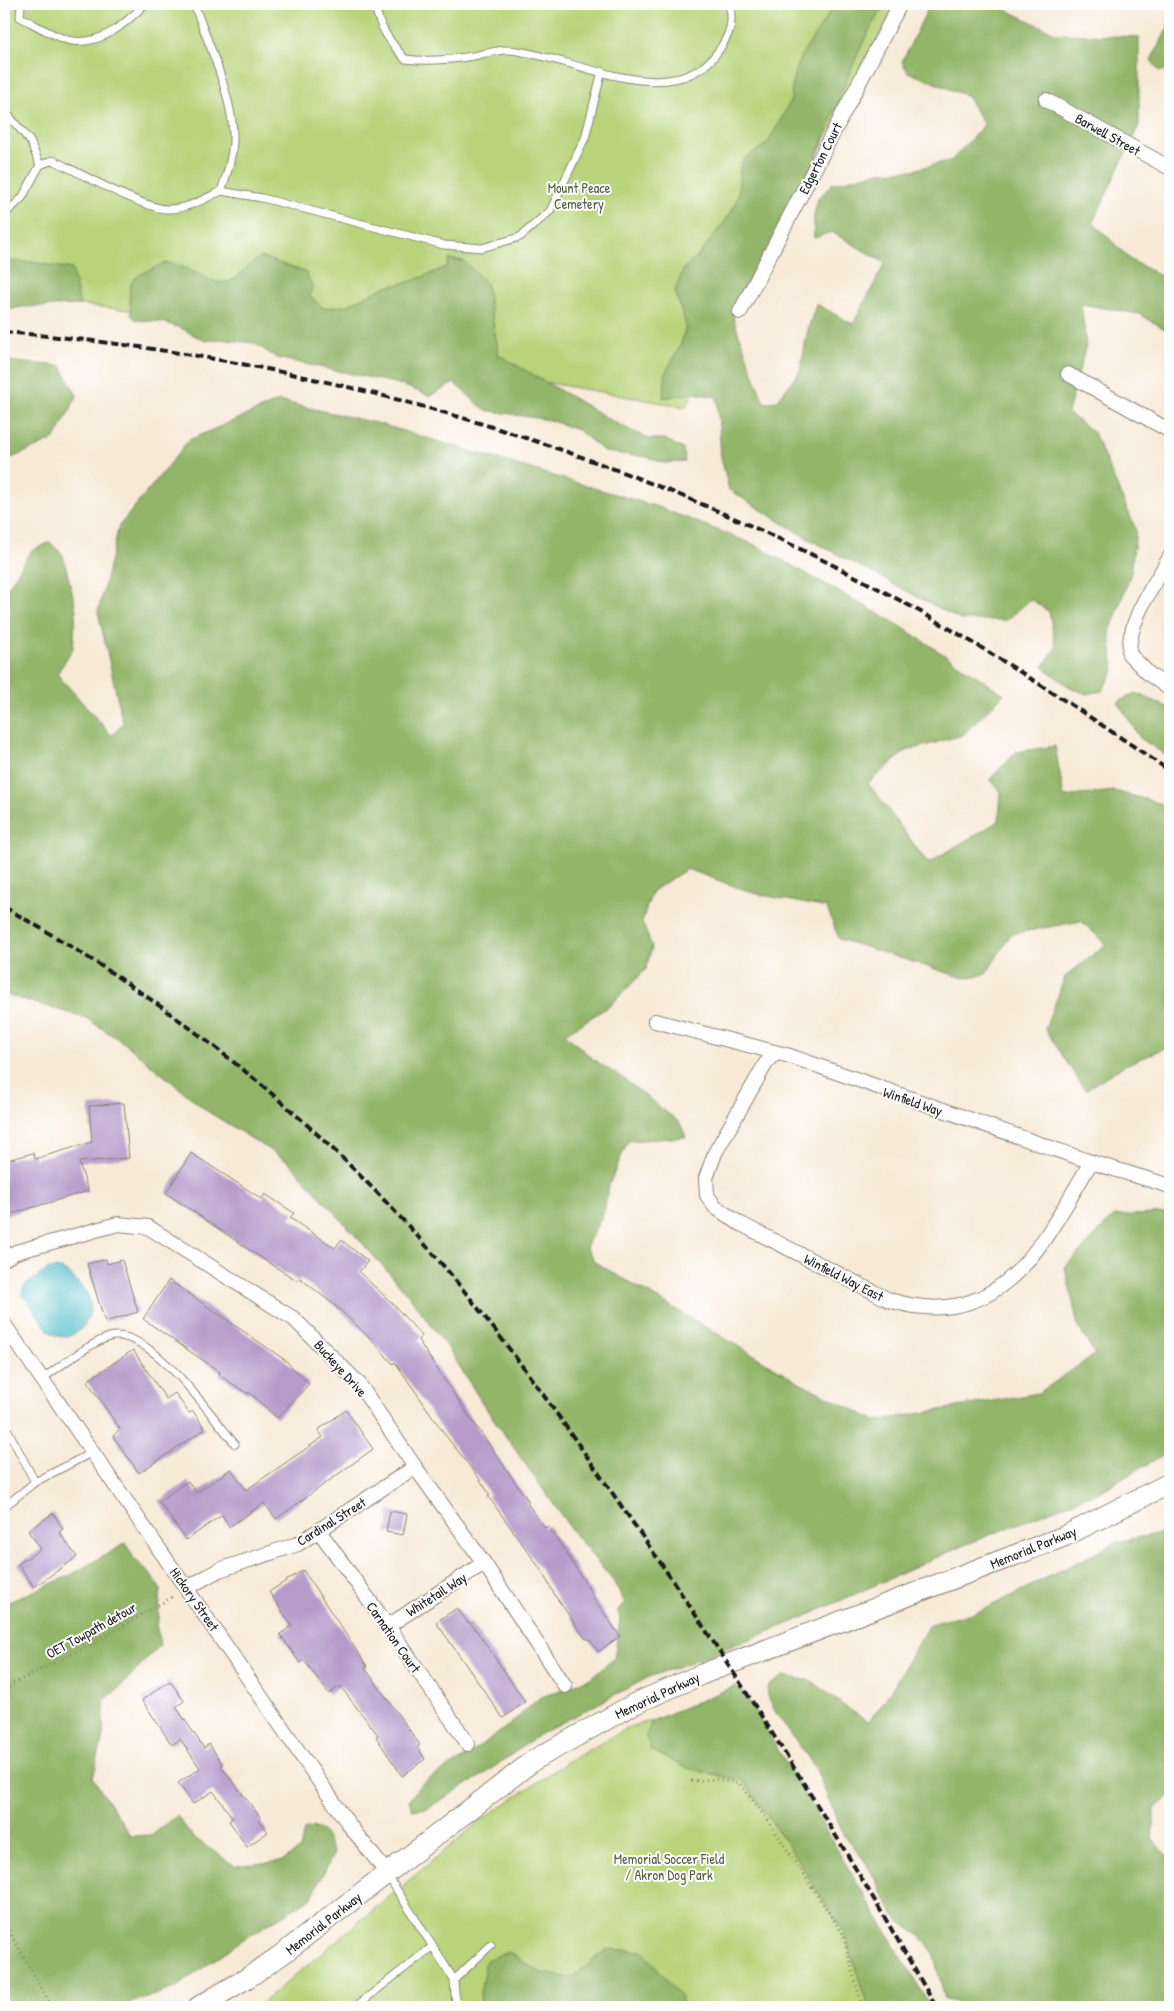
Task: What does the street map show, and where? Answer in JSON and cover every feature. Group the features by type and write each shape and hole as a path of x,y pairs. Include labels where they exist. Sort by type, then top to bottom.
{"main road":[{"name":"Memorial Parkway","path":"198,2007 250,1977 281,1955 534,1760 634,1704 700,1675 1065,1536 1170,1483"}],"street":[{"name":"Edgerton Court","path":"740,312 900,4"},
{"name":"Barwell Street","path":"1046,100 1170,168"},
{"path":"1068,374 1170,431"},
{"path":"1170,557 1129,636 1129,654 1149,674 1170,689"},
{"name":"Winfield Way","path":"655,1022 790,1056 1090,1162 1170,1186"},
{"name":"Winfield Way East","path":"776,1053 766,1063 715,1153 706,1178 707,1195 715,1207 739,1223 889,1300 913,1307 932,1308 977,1299 1003,1287 1013,1278 1047,1236 1090,1162"},
{"name":"Buckeye Drive","path":"4,1259 16,1252 118,1224 148,1227 294,1319 359,1384 415,1467 484,1563 565,1686"},
{"name":"Hickory Street","path":"4,1324 350,1826 387,1873"},
{"name":"Cardinal Street","path":"187,1588 219,1570 298,1544 415,1467"},
{"name":"Carnation Court","path":"319,1531 388,1626 468,1744"},
{"name":"Whitetail Way","path":"388,1626 484,1563"}],"lane":[{"path":"21,4 20,17 71,41 98,40 129,19 145,4"},
{"path":"194,4 229,103 233,141 230,165 221,191"},
{"path":"375,4 376,14 388,40 405,59 433,62 508,50 629,78 663,82 694,75 714,58 730,34 730,4"},
{"path":"4,215 22,198 40,164 53,160 143,202 166,209 196,204 221,191 262,198 444,245 482,248 520,237 550,212 585,138 602,71"},
{"path":"4,110 30,140 40,164"},
{"path":"42,1379 94,1344 115,1336 138,1341 165,1360 235,1444"},
{"path":"4,1423 35,1482"},
{"path":"4,1507 35,1482 93,1452"},
{"path":"387,1873 454,1980 456,2007"},
{"path":"454,1980 491,1945"},
{"path":"356,2007 433,1946"}],"path":[{"name":"OET Towpath detour","path":"4,1688 90,1645 187,1588"},
{"path":"691,1781 716,1779 740,1784 767,1819 842,1934 862,2007"},
{"path":"4,1922 52,2007"}],"green space":[{"name":"Mount Peace Cemetery","path":"4,4 896,4 686,407 138,311 4,297"},
{"path":"835,4 885,4 863,43 803,185 733,318 764,403 777,401 800,371 808,329 816,304 853,324 885,263 832,232 814,238 814,214 818,199 832,184 878,172 913,170 952,160 984,125 967,96 908,72 902,62 930,4 994,4 1057,34 1139,37 1139,125 1093,222 1131,260 1170,281 1170,332 1139,314 1081,304 1086,345 1068,413 1094,433 1136,530 1131,573 1110,632 1114,671 1102,691 1086,694 1068,686 1043,667 1056,647 1049,612 1031,599 1007,620 961,620 807,538 729,490 721,457 717,397 694,393 663,398 666,372 681,344 686,326 675,291 684,268 698,256 731,213 738,197 740,167 743,160 768,143 791,100 793,79 801,56"},
{"path":"1170,24 1170,70 1159,71 1151,60"},
{"path":"261,257 305,272 312,285 310,296 323,308 345,306 385,287 412,281 447,267 449,259 464,261 486,283 499,355 616,423 649,439 665,439 683,449 685,462 664,463 647,457 605,452 578,430 549,420 485,410 454,383 430,396 399,384 277,358 254,343 220,339 205,341 183,329 163,322 136,320 131,315 129,293 131,283 140,275 161,264 173,264 208,279 224,282 235,279"},
{"path":"4,261 32,262 72,269 80,305 21,307 4,311"},
{"path":"4,361 61,366 77,396 55,439 7,460 4,460"},
{"path":"279,401 380,424 661,508 755,545 897,624 1004,694 963,735 906,751 868,783 928,863 999,821 1001,792 990,779 1016,752 1055,746 1064,797 1114,791 1170,806 1170,1046 1123,1066 1085,1090 1045,1029 1065,977 1106,944 1081,921 1011,934 986,974 964,978 839,939 827,908 753,893 687,869 652,891 642,922 652,947 646,969 611,1005 565,1034 594,1060 624,1079 680,1123 686,1137 628,1141 609,1185 604,1212 586,1247 595,1262 801,1383 876,1421 1039,1393 1095,1354 1078,1326 1065,1267 1114,1216 1170,1213 1170,1451 1103,1490 962,1546 793,1622 651,1676 540,1734 483,1775 428,1808 412,1810 409,1800 421,1784 464,1758 508,1726 539,1698 589,1679 614,1659 620,1620 618,1611 625,1603 613,1581 573,1532 481,1401 448,1348 407,1293 289,1162 207,1111 127,1045 86,1018 4,994 4,590 6,591 30,552 50,542 63,555 76,609 73,648 57,674 112,736 123,723 98,612 119,526 189,440"},
{"path":"1136,693 1170,708 1170,758 1140,738 1118,702"},
{"path":"1170,1531 1170,1795 1155,1809 1152,1838 1170,1859 1170,2007 963,2007 960,2003 945,2000 933,1952 921,1937 897,1919 865,1861 844,1836 815,1767 776,1713 768,1696 767,1687 784,1676 812,1681 868,1722 886,1699 930,1624 981,1611 1117,1542"},
{"path":"126,1543 134,1559 148,1571 161,1590 157,1628 160,1645 119,1688 104,1700 103,1737 93,1778 131,1836 152,1835 177,1816 193,1837 235,1866 283,1861 300,1849 304,1830 311,1828 316,1828 323,1833 334,1853 311,1898 239,1942 175,1988 119,2007 4,2007 4,1604 71,1575"},
{"name":"Memorial Soccer Field / Akron Dog Park","path":"736,1686 899,2007 257,2007 480,1821 567,1762 632,1726 652,1721"},
{"path":"736,1686 743,1691 931,2007 868,2007 844,1933 790,1848 743,1781 686,1768 651,1750 646,1736 652,1721"},
{"path":"607,1949 643,1951 681,1997 681,2007 481,2007 480,1994 486,1960 508,1952 541,1973 572,1978"}],"water":[{"path":"62,1269 70,1274 85,1290 89,1300 90,1310 87,1319 82,1327 67,1337 58,1336 49,1331 22,1294 24,1286 47,1270"}],"building":[{"path":"124,1103 129,1158 79,1162 88,1191 4,1216 4,1161 33,1153 35,1159 92,1142 89,1106"},
{"path":"191,1153 262,1199 265,1194 294,1213 290,1218 335,1248 341,1240 368,1261 359,1272 392,1303 422,1336 418,1340 443,1378 529,1502 527,1503 545,1528 548,1526 559,1542 592,1596 620,1636 598,1652 590,1640 585,1638 556,1597 541,1570 488,1496 490,1495 479,1478 446,1436 395,1362 393,1364 371,1339 338,1308 300,1278 298,1281 263,1259 166,1193"},
{"path":"106,1259 107,1264 122,1260 138,1312 105,1322 87,1264"},
{"path":"169,1280 285,1360 309,1384 277,1418 249,1392 248,1394 219,1375 220,1372 143,1319"},
{"path":"133,1350 166,1399 175,1393 189,1413 193,1411 205,1429 139,1473 113,1436 120,1429 87,1381"},
{"path":"346,1410 373,1449 276,1519 264,1503 229,1527 222,1515 186,1540 159,1501 188,1481 196,1493 231,1469 246,1490 323,1437 318,1430"},
{"path":"390,1511 407,1514 403,1535 386,1532"},
{"path":"53,1513 63,1529 59,1532 77,1557 34,1587 18,1564 41,1549 28,1531"},
{"path":"303,1570 367,1666 365,1668 420,1745 417,1747 425,1759 402,1776 376,1737 378,1735 340,1686 329,1694 304,1660 300,1663 280,1634 292,1626 269,1592"},
{"path":"457,1608 481,1637 525,1702 503,1718 436,1622"},
{"path":"170,1681 184,1701 176,1707 204,1748 209,1744 223,1765 221,1766 261,1818 259,1820 268,1832 247,1847 229,1821 233,1818 213,1791 193,1804 178,1783 200,1768 180,1739 172,1745 142,1700"}],"railway":[{"path":"4,332 121,345 238,363 353,388 467,419 580,456 690,499 798,548 903,602 1005,662 1170,771"},
{"path":"4,907 64,942 123,980 235,1063 339,1155 388,1204 435,1256 492,1326 546,1398 687,1602 833,1831 936,2007"}]}
